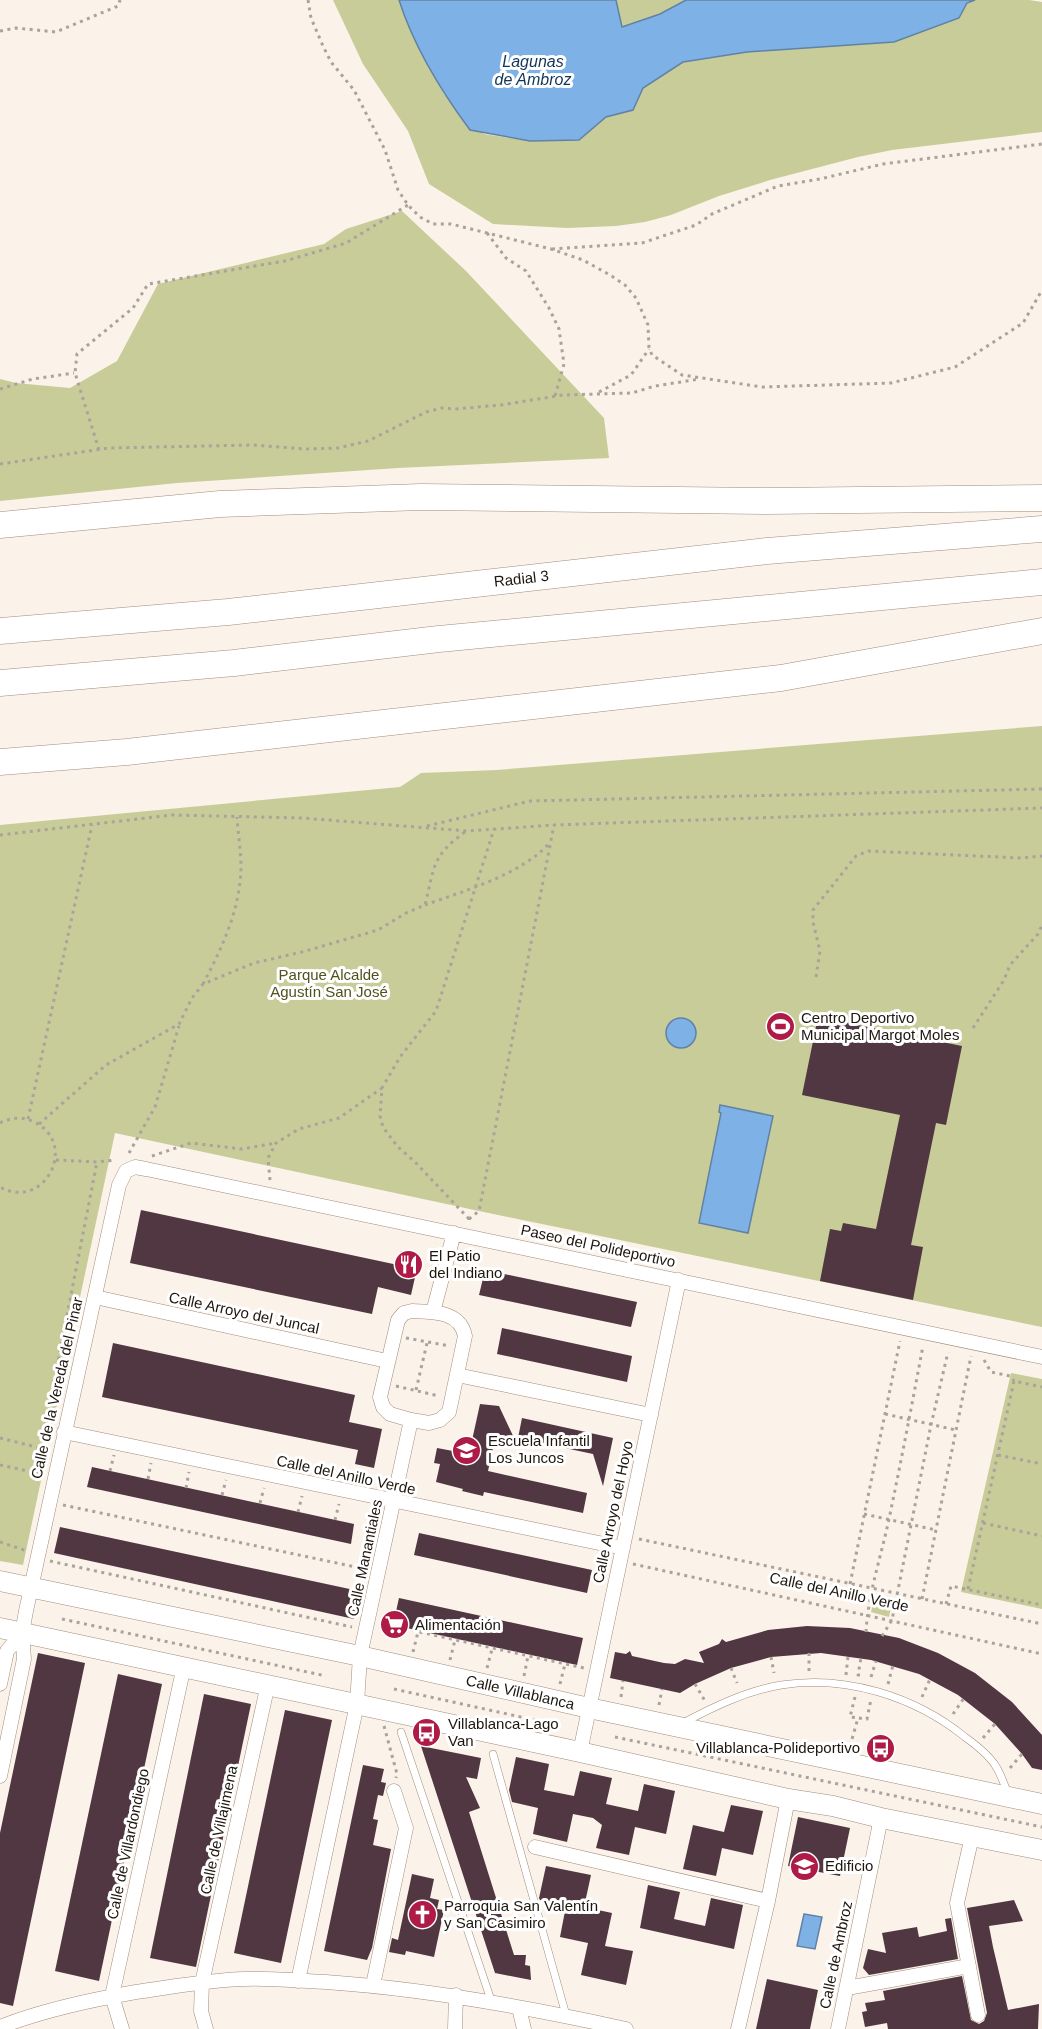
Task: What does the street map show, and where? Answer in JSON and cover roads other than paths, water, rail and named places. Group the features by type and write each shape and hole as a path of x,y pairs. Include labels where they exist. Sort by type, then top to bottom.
{"highway":[{"path":"0,525 220,504 409,497 767,501 1042,498"},
{"name":"Radial 3","path":"0,631 228,612 767,551 1042,529"},
{"path":"0,683 234,663 463,636 1042,582"},
{"path":"0,762 127,752 781,678 1042,631"}],"main road":[{"name":"Calle Villablanca","path":"0,1581 360,1656 589,1708 1042,1804"},
{"path":"0,1628 268,1684 788,1799 1042,1850"}],"street":[{"name":"Paseo del Polideportivo","path":"148,1163 454,1233 1042,1357"},
{"name":"Calle de la Vereda del Pinar","path":"22,1633 119,1185 126,1171 148,1163"},
{"path":"433,1312 454,1233"},
{"name":"Calle Arroyo del Hoyo","path":"580,1752 679,1280"},
{"name":"Calle Arroyo del Juncal","path":"95,1297 387,1361"},
{"path":"412,1311 433,1312 458,1319 465,1336 449,1412 440,1420 429,1423 390,1414 383,1407 380,1397 398,1320 404,1313 412,1311"},
{"path":"457,1375 651,1415"},
{"name":"Calle Manantiales","path":"357,1704 360,1656 411,1420"},
{"name":"Calle del Anillo Verde","path":"64,1432 623,1548"},
{"path":"0,1684 7,1652 22,1633"},
{"path":"0,1776 24,1659 22,1633"},
{"name":"Calle de Villardondiego","path":"122,2029 112,1996 184,1666"},
{"name":"Calle de Villajimena","path":"206,2029 201,2011 202,1983 268,1684"},
{"path":"298,1981 357,1704"},
{"path":"374,1985 406,1828 394,1791"},
{"path":"738,2029 768,1901 788,1799"},
{"name":"Calle de Ambroz","path":"838,2029 881,1818"},
{"path":"972,1836 957,1903 978,2015"},
{"path":"536,1847 768,1901"},
{"path":"847,1988 969,1966"},
{"path":"0,2027 16,2025 112,1996 244,1979 374,1985 456,1995 566,2015 626,2029"},
{"path":"455,2029 456,1995"},
{"path":"519,2008 524,2029"},
{"path":"0,2021 16,2025"}],"lane":[{"path":"676,1726 742,1696 793,1684 809,1682 865,1688 918,1706 947,1723 994,1763 1009,1797"},
{"path":"401,1732 492,2003"},
{"path":"493,1754 566,2015"}],"water":[{"name":"Lagunas de Ambroz","path":"399,0 616,0 622,27 660,14 686,0 975,0 967,3 959,18 894,42 747,52 683,62 643,88 633,110 606,117 579,140 530,141 470,130 429,68 412,35"},
{"path":"681,1018 692,1022 696,1033 692,1044 681,1048 670,1044 666,1033 670,1022"},
{"path":"720,1105 773,1116 748,1233 699,1223 721,1113 719,1112"},
{"path":"804,1914 822,1917 815,1949 797,1946"}],"place":[{"name":"Centro Deportivo Municipal Margot Moles","path":"780,1027"},
{"name":"El Patio del Indiano","path":"408,1265"},
{"name":"Escuela Infantil Los Juncos","path":"467,1450"},
{"name":"Alimentación","path":"394,1625"},
{"name":"Villablanca-Lago Van","path":"427,1733"},
{"name":"Villablanca-Polideportivo","path":"881,1748"},
{"name":"Edificio","path":"804,1866"},
{"name":"Parroquia San Valentín y San Casimiro","path":"423,1915"}],"park label":[{"name":"Parque Alcalde Agustín San José","path":"329,984"}]}
